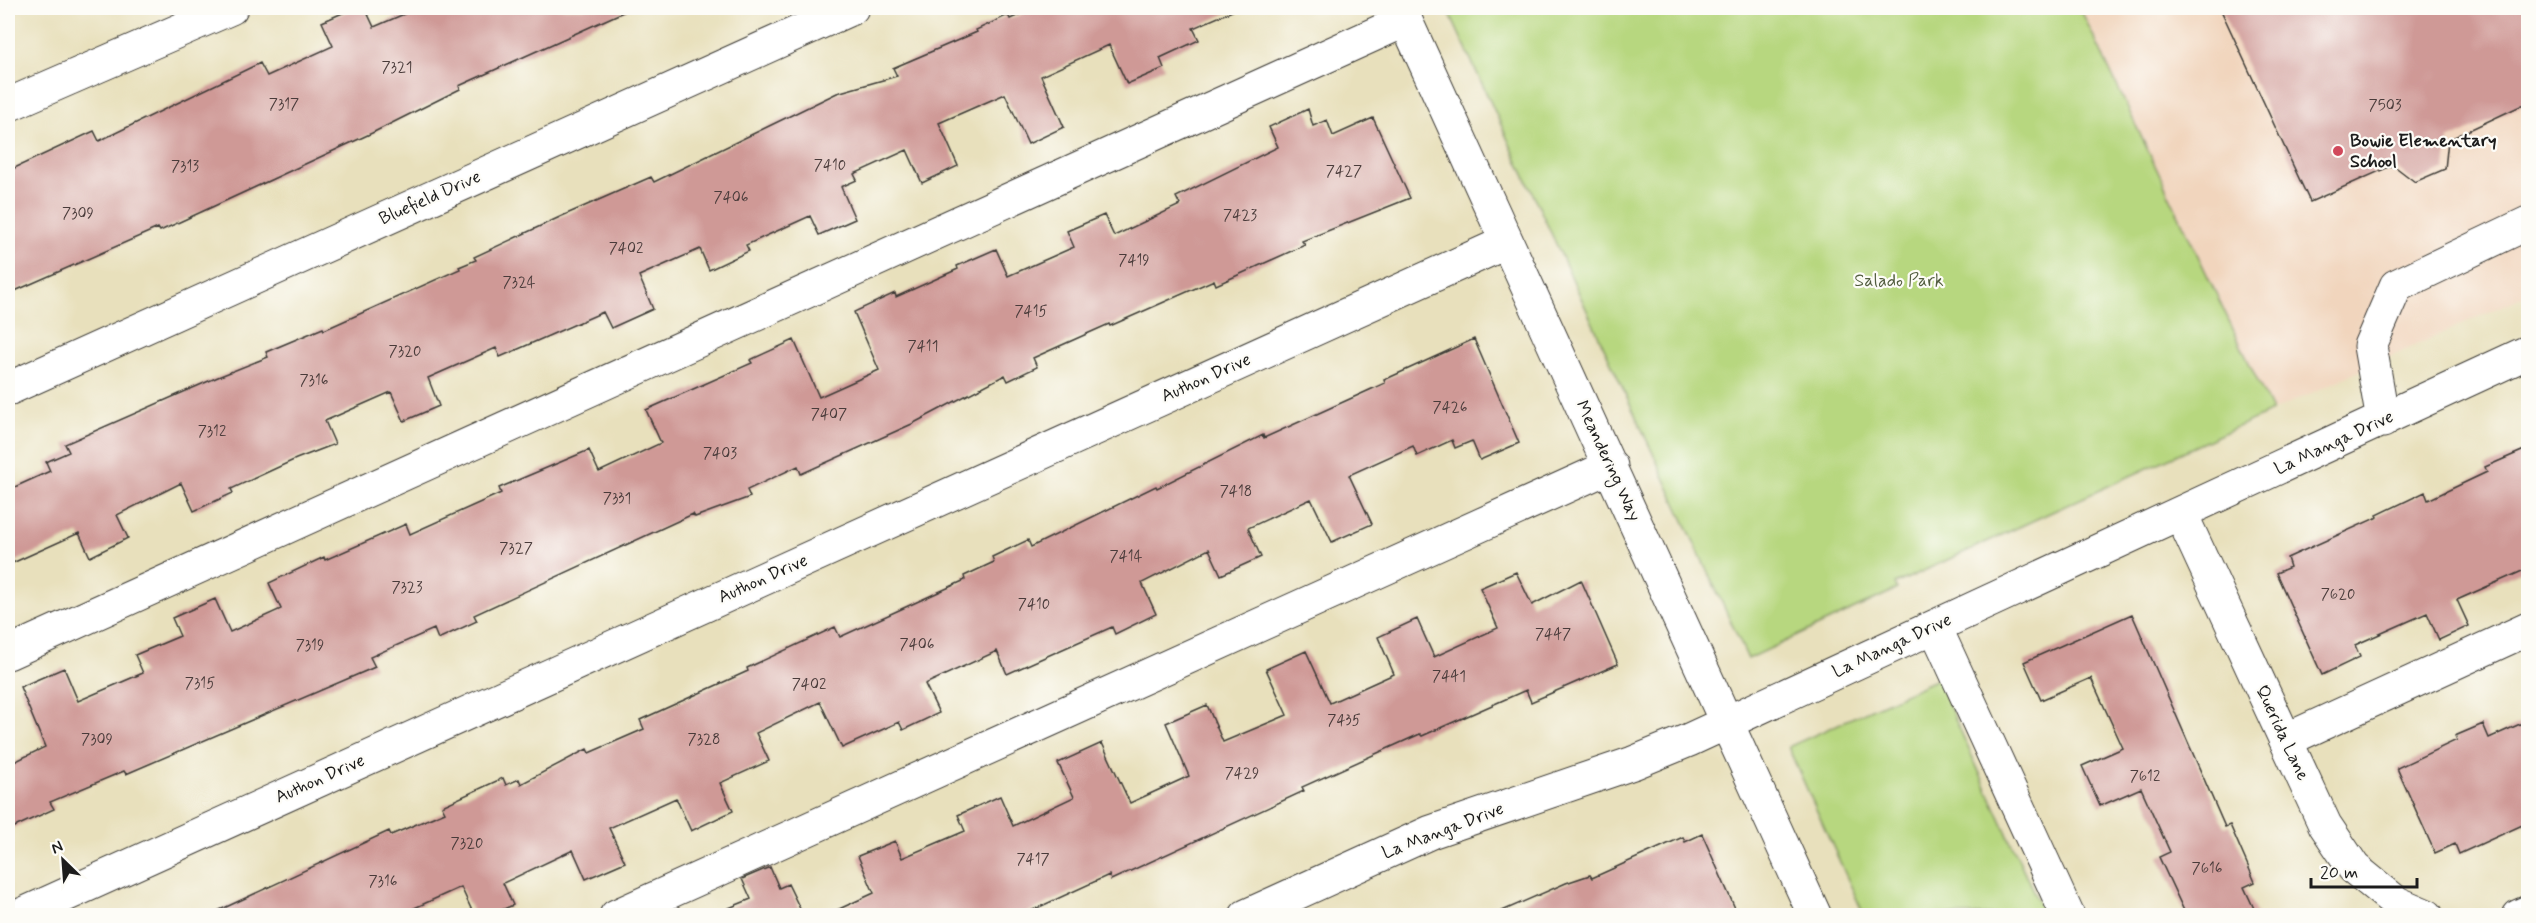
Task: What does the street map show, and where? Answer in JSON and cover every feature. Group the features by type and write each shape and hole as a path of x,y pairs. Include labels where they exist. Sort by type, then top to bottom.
{"street":[{"path":"8,105 231,8"},
{"name":"Bluefield Drive","path":"8,389 852,8"},
{"path":"8,653 1403,14"},
{"name":"Meandering Way","path":"1403,14 1815,915"},
{"path":"2383,421 2370,346 2396,286 2529,223"},
{"name":"Authon Drive","path":"19,915 1507,242"},
{"name":"La Manga Drive","path":"1246,915 1431,832 1633,763 1728,722 2529,352"},
{"path":"616,915 1611,466"},
{"name":"Querida Lane","path":"2181,514 2325,825 2354,868 2397,903 2427,915"},
{"path":"1935,627 2068,915"},
{"path":"2286,740 2529,629"},
{"path":"2519,915 2529,912"}],"shaded area":[{"name":"Bowie Elementary School","path":"2080,8 2528,8 2528,294 2272,411"}],"green space":[{"name":"Salado Park","path":"1447,8 2080,8 2272,411 1895,584 1897,589 1748,659"},
{"path":"1937,679 2044,915 1864,915 1788,747"}],"building":[{"path":"354,8 365,8 374,27 418,8 632,8 459,86 460,89 372,133 160,231 158,228 8,294 8,171 94,131 99,141 260,63 267,76 333,46 322,22"},
{"path":"1035,8 1239,8 1193,28 1199,40 1160,58 1164,68 1127,84 1109,45 1041,76 1064,127 1028,144 1005,94 939,123 958,166 922,183 907,150 854,174 857,180 841,187 855,219 819,235 810,216 746,245 749,251 709,270 700,249 639,276 653,309 611,328 603,312 500,357 496,348 428,378 439,406 404,421 391,392 325,421 335,444 231,489 233,493 194,511 181,483 117,515 128,538 90,557 79,533 8,565 8,490 50,471 46,462 69,452 65,444 268,357 266,352 323,328 324,330 460,269 459,267 476,260 474,257 562,216 651,177 654,182 837,93 897,76 893,68 977,32 976,30 1008,15 1010,19"},
{"path":"2220,8 2529,8 2529,102 2448,140 2445,169 2415,182 2393,165 2310,202"},
{"path":"1308,109 1313,126 1327,120 1333,136 1373,118 1410,198 1302,241 1305,245 1216,285 1214,280 1033,358 1037,367 1008,381 1005,375 912,424 801,474 798,466 747,490 750,497 695,517 693,514 474,615 477,621 438,639 434,629 370,657 375,667 126,774 124,771 50,802 54,809 8,830 8,765 45,747 20,687 64,668 78,701 143,673 135,655 180,636 172,618 215,599 230,632 281,609 269,583 324,557 325,560 406,524 410,534 501,493 499,488 589,450 599,472 661,443 646,410 752,363 750,360 794,340 819,397 879,370 854,312 895,293 896,297 996,249 1008,276 1074,247 1067,231 1104,215 1114,236 1180,205 1176,197 1278,147 1269,127"},
{"path":"1474,339 1519,443 1480,460 1472,441 1455,448 1452,440 1417,456 1413,446 1349,475 1372,524 1332,542 1311,499 1248,528 1261,557 1221,575 1209,549 1142,583 1156,614 1115,634 1112,627 1007,674 997,651 925,684 939,713 903,730 899,722 842,748 820,702 756,733 769,761 720,783 733,811 691,831 676,798 609,828 625,862 586,879 573,850 503,883 513,905 490,915 474,915 461,887 399,915 209,915 389,831 391,835 445,812 442,806 503,778 506,785 519,779 521,784 587,749 589,753 644,729 640,720 748,671 747,668 835,627 840,637 965,580 964,576 994,562 992,557 1028,540 1031,547 1263,435 1264,438 1385,383 1384,380"},
{"path":"2529,448 2529,568 2457,600 2469,626 2439,640 2427,613 2355,645 2360,657 2322,675 2276,573 2290,567 2287,558 2378,517 2377,515 2425,492 2428,500 2487,472 2485,467"},
{"path":"1516,572 1532,605 1581,580 1618,664 1531,702 1526,690 1422,736 1420,734 1302,787 1304,791 1111,880 1109,875 1022,915 826,915 874,893 858,856 895,841 902,858 965,831 958,815 1000,796 1013,826 1074,797 1058,763 1102,743 1130,803 1189,776 1166,723 1207,705 1223,742 1287,715 1266,669 1306,651 1330,703 1394,674 1378,637 1417,619 1434,657 1498,628 1480,588"},
{"path":"2132,614 2225,827 2230,825 2255,882 2244,887 2257,915 2186,915 2159,857 2170,852 2141,788 2100,806 2082,766 2123,748 2091,678 2041,700 2024,662"},
{"path":"2529,720 2529,822 2459,854 2455,844 2435,853 2397,768 2457,740 2455,736 2483,724 2489,738"},
{"path":"1702,834 1738,915 1493,915 1566,883 1590,875 1592,878 1683,837 1685,842"},
{"path":"770,867 779,888 788,884 803,915 714,915 751,899 742,879"}],"place":[{"name":"Bowie Elementary School","path":"2338,151"}]}
